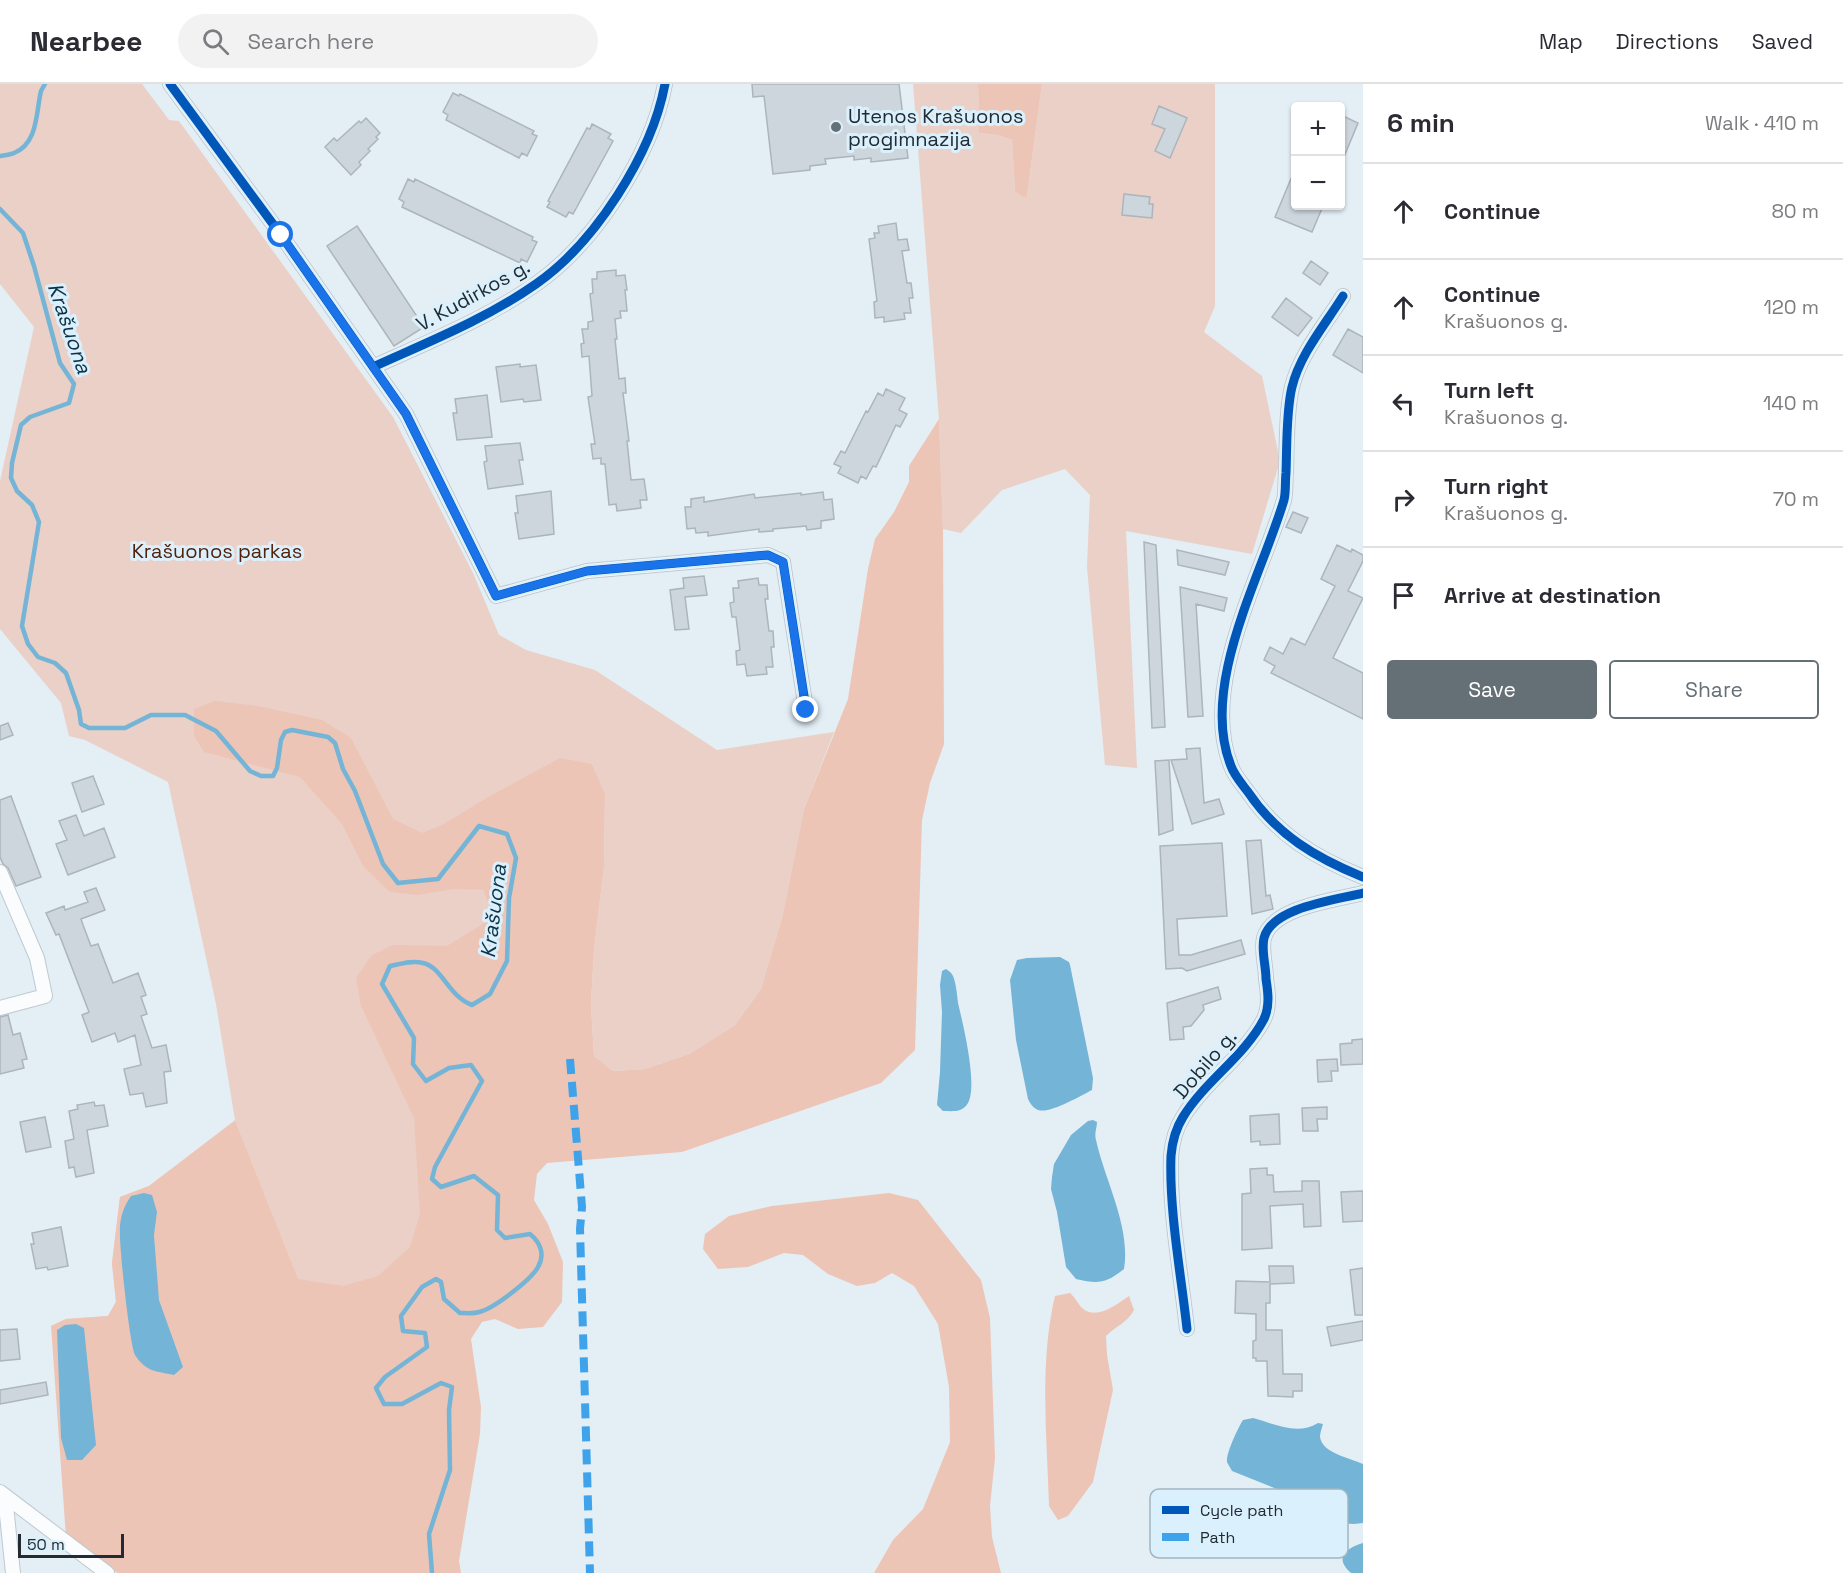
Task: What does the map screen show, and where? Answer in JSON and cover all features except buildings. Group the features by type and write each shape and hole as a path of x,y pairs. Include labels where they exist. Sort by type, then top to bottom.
{"street":[{"path":"170,84 281,235 406,414 496,596 587,571 768,555 783,562 806,710"},
{"name":"V. Kudirkos g.","path":"373,367 450,333 537,284 574,251 607,211 635,165 662,101 665,84"},
{"path":"1343,296 1301,363 1292,388 1285,498 1249,595 1230,659 1220,718 1231,767 1259,809 1289,837 1329,862 1363,876"},
{"path":"0,872 37,958 45,996 0,1008"},
{"name":"Dobilo g.","path":"1188,1329 1174,1212 1172,1156 1175,1137 1182,1118 1252,1038 1265,1017 1268,1003 1263,941 1266,931 1275,920 1292,911 1363,893"},
{"path":"2,1494 13,1573"},
{"path":"2,1494 107,1573"}],"green space":[{"name":"Krašuonos parkas","path":"0,84 142,84 169,120 179,121 393,417 473,573 499,635 526,650 595,670 717,750 834,732 804,809 782,918 761,989 735,1025 689,1054 645,1069 613,1071 594,1056 591,1005 594,949 604,867 605,795 592,764 470,889 483,890 490,909 486,922 428,1573 118,1573 114,1571 51,1326 66,1319 108,1316 116,1302 112,1263 120,1197 149,1186 235,1120 216,1004 168,782 85,740 69,736 61,703 0,629 0,481 34,327 0,284"},
{"path":"913,84 978,84 979,133 1012,140 1015,191 1027,196 1042,84 1215,84 1215,306 1204,332 1262,376 1280,461 1252,554 1126,531 1137,768 1105,765 1087,567 1090,495 1065,469 1002,490 961,533 943,529 939,419"}],"shaded area":[{"path":"978,84 1042,84 1027,196 1024,197 1015,191 1012,140 979,133"},
{"path":"939,419 943,529 944,744 930,783 922,820 915,1050 881,1083 682,1152 547,1163 537,1174 534,1200 548,1224 563,1262 562,1302 543,1327 518,1329 495,1319 482,1322 471,1339 481,1407 480,1434 459,1561 461,1573 118,1573 66,1537 51,1326 66,1319 108,1316 116,1302 112,1263 120,1197 149,1186 235,1121 298,1279 343,1286 378,1276 410,1247 420,1214 414,1118 361,1006 356,978 372,955 393,945 447,946 486,922 490,909 483,890 453,889 418,895 390,892 363,866 342,824 300,777 204,752 194,736 194,709 215,701 258,706 322,720 351,738 393,819 422,833 442,825 560,758 592,764 605,794 604,867 594,949 591,1005 594,1056 613,1071 645,1069 689,1054 735,1025 761,989 782,918 804,809 848,699 868,569 875,539 894,512 909,482 909,466","holes":["157,1212 154,1235 159,1300 183,1366 125,1292 119,1229"]},
{"path":"889,1193 918,1200 981,1280 990,1318 995,1458 990,1506 992,1537 1001,1573 874,1573 893,1540 923,1509 950,1442 949,1387 938,1324 914,1286 892,1273 875,1283 857,1286 828,1274 803,1255 784,1253 748,1267 718,1269 703,1249 705,1234 729,1216 772,1206"},
{"path":"1070,1293 1088,1312 1107,1310 1129,1296 1134,1310 1125,1321 1106,1336 1113,1390 1093,1482 1068,1516 1058,1520 1049,1506 1046,1427 1047,1348 1055,1296"}],"water":[{"path":"1060,957 1070,965 1093,1078 1092,1090 1057,1107 1043,1111 1033,1107 1028,1099 1016,1040 1010,980 1017,960"},
{"path":"946,969 952,974 955,982 971,1069 971,1094 968,1103 960,1110 954,1111 943,1111 937,1105 942,1012 940,985 942,971"},
{"path":"1088,1121 1097,1122 1096,1140 1121,1221 1125,1253 1124,1269 1112,1278 1101,1282 1076,1279 1066,1267 1051,1189 1054,1164 1071,1135"},
{"path":"144,1193 152,1195 157,1212 154,1235 159,1300 183,1367 174,1375 152,1370 143,1365 135,1355 130,1333 120,1226 123,1211 131,1196"},
{"path":"76,1324 84,1328 96,1445 82,1460 67,1460 61,1438 57,1330 65,1325"},
{"path":"1253,1418 1294,1429 1310,1427 1318,1423 1323,1424 1320,1437 1326,1447 1363,1464 1363,1523 1348,1524 1348,1489 1277,1489 1232,1471 1227,1462 1228,1453 1243,1420"},
{"path":"1363,1543 1363,1573 1351,1573 1343,1562 1343,1558 1348,1558 1348,1550"}],"waterway":[{"name":"Krašuona","path":"0,156 14,153 28,142 35,126 41,91 45,84"},
{"name":"Krašuona","path":"0,209 23,233 60,363 74,384 69,403 30,417 21,425 11,478 17,491 32,505 39,522 22,626 28,644 38,657 55,663 66,673 79,710 81,724 89,728 125,728 151,715 185,715 216,731 250,771 261,776 273,776 285,732 292,730 328,737 335,743 343,769 355,791 383,864 398,883 438,879 479,826 507,834 516,858 509,898 507,961 490,994 472,1005 457,996 435,970 419,962 390,966 382,984 414,1038 413,1064 426,1081 449,1068 471,1065 482,1081 435,1167 432,1179 441,1187 474,1176 498,1195 497,1230 505,1238 530,1234 537,1241 541,1254 538,1267 528,1279 502,1300 479,1312 460,1313 444,1299 441,1282 436,1279 422,1287 401,1316 403,1331 425,1333 427,1347 385,1377 376,1388 384,1404 402,1404 441,1383 452,1387 449,1410 450,1470 429,1534 432,1573"}],"marked path":[{"path":"570,1059 582,1207 580,1229 590,1573"}],"cycle path":[{"path":"170,84 281,235 406,414 496,596 587,571 768,555 783,562 806,709"},
{"path":"373,367 497,308 517,297 558,267 579,245 618,195 648,139 665,84"},
{"path":"1343,296 1307,351 1292,387 1288,418 1285,497 1237,632 1228,667 1223,702 1223,735 1234,773 1272,821 1299,844 1329,862 1363,877"},
{"path":"1187,1329 1171,1177 1172,1151 1178,1126 1192,1104 1246,1045 1264,1019 1268,999 1263,943 1269,927 1279,919 1306,906 1363,893"}],"place":[{"name":"Utenos Krašuonos progimnazija","path":"836,127"}],"route":[{"path":"281,235 406,414 496,596 587,571 768,555 783,562 806,710"}]}
